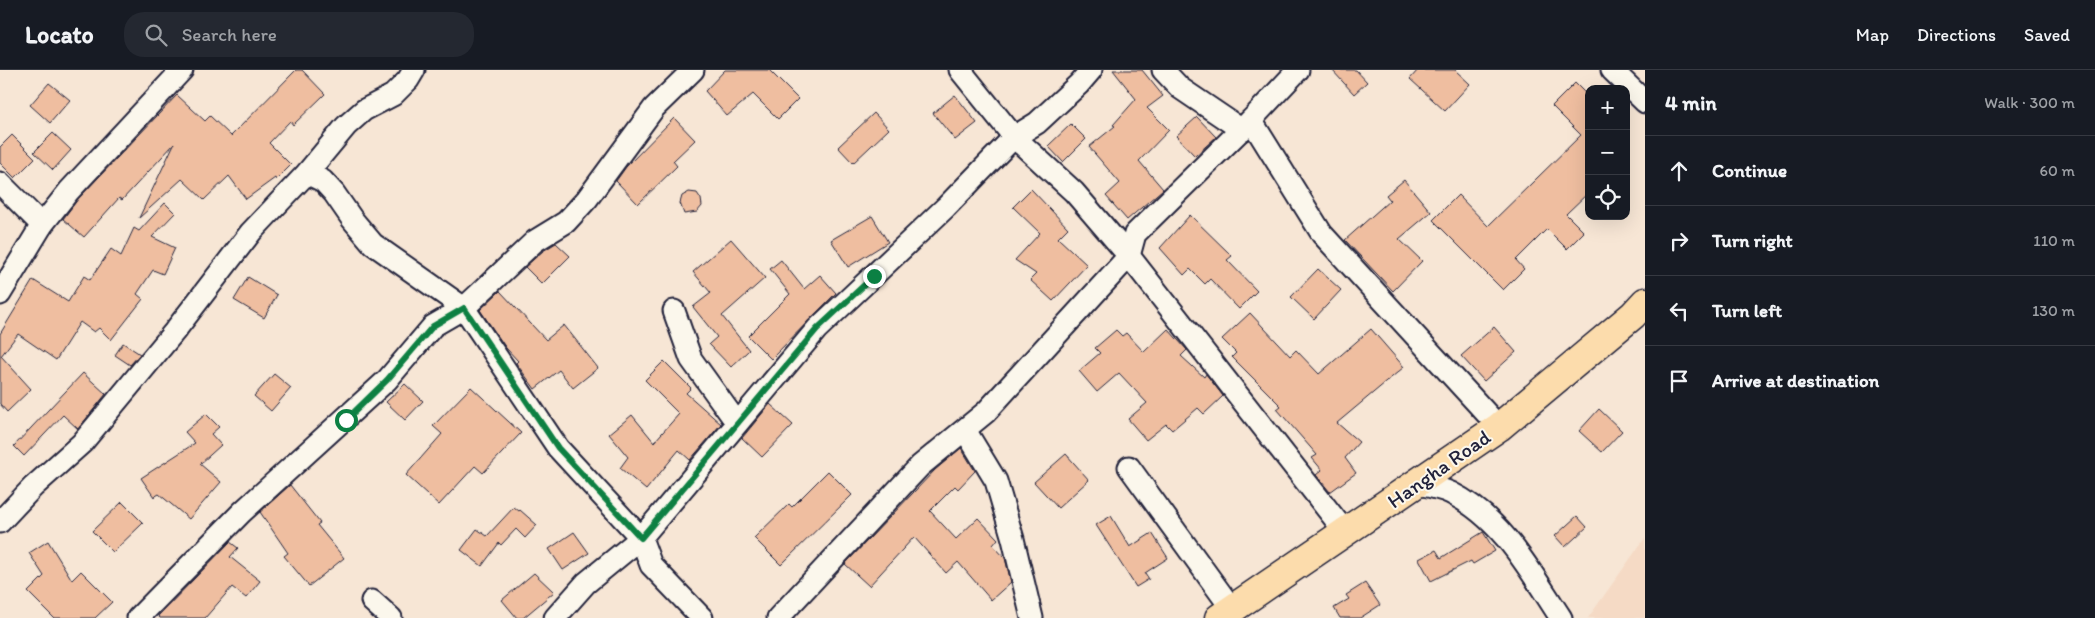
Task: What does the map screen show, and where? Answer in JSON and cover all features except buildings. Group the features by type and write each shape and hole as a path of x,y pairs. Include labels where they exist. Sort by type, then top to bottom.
{"highway":[{"name":"Hangha Road","path":"1226,614 1499,427 1633,315 1645,302"}],"street":[{"path":"0,294 42,225 68,190 182,70"},
{"path":"0,522 33,487 82,443 174,332 251,232 307,174 346,126 364,110 393,95 408,80 414,70"},
{"path":"138,618 242,512 387,380 433,326 464,308 535,241 566,222 587,199 654,108 693,70"},
{"path":"960,70 1014,137 1074,192 1129,256 1346,533"},
{"path":"555,618 586,583 641,538 675,501 737,423 817,329 946,207 1014,137 1037,123 1079,84 1091,70"},
{"path":"1163,70 1180,88 1247,125 1322,234 1499,427"},
{"path":"778,618 920,466 986,412 1129,256 1135,234 1247,125 1298,70"},
{"path":"1612,70 1645,102"},
{"path":"307,174 323,180 329,186 352,219 373,244 464,308 558,448 641,538 651,565 702,618"},
{"path":"0,183 42,225"},
{"path":"674,311 691,359 737,423"},
{"path":"965,430 996,481 1014,539 1032,618"},
{"path":"1129,468 1226,614"},
{"path":"1417,484 1449,492 1477,508 1519,551 1561,618"},
{"path":"372,601 391,618"}],"shaded area":[{"path":"1645,538 1645,618 1588,618"}],"route":[{"path":"346,420 387,380 433,326 464,308 558,448 641,538 675,501 737,423 817,329 874,276"}]}
